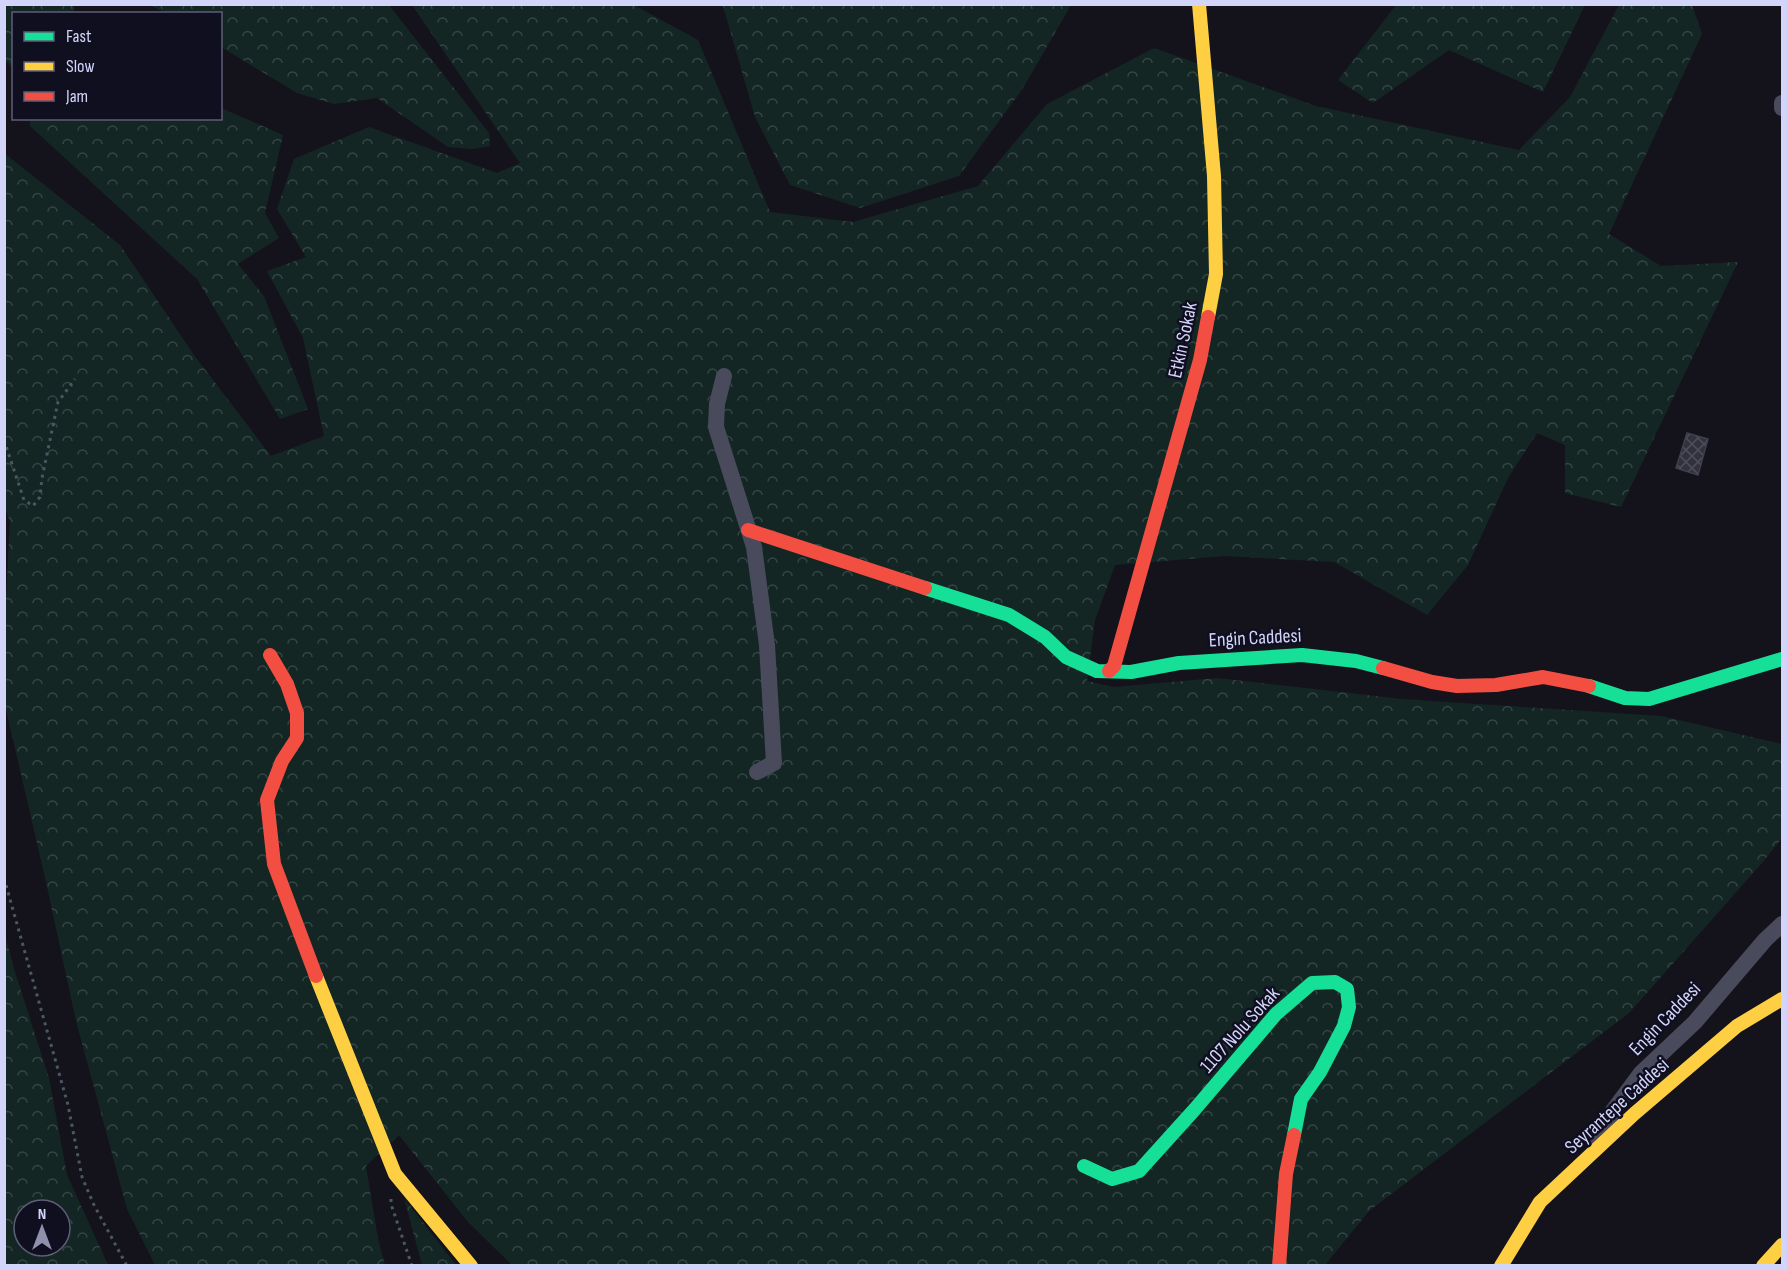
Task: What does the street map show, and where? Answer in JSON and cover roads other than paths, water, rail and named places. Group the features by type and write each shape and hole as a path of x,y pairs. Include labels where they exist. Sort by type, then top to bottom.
{"street":[{"name":"Etkin Sokak","path":"1109,671 1114,666 1200,360 1216,274 1214,176 1199,4"},
{"path":"724,376 717,404 716,427 754,547 767,645 774,763 758,772"},
{"name":"Engin Caddesi","path":"748,530 1009,615 1045,637 1066,657 1097,671 1131,672 1179,663 1302,655 1356,661 1432,682 1457,686 1496,685 1543,677 1581,683 1625,698 1649,699 1782,658"},
{"path":"270,655 287,684 297,713 297,738 282,761 267,800 274,864 329,1012 395,1174 471,1266"},
{"name":"Engin Caddesi","path":"1592,1154 1612,1112 1641,1073 1695,1022 1765,940 1782,924"},
{"name":"1107 Nolu Sokak","path":"1084,1166 1112,1179 1139,1171 1276,1014 1312,983 1335,982 1347,989 1349,1007 1344,1026 1330,1054 1301,1099 1286,1174 1279,1266"},
{"name":"Seyrantepe Caddesi","path":"1501,1266 1540,1202 1634,1114 1737,1026 1782,999"},
{"path":"1763,1266 1782,1245"}]}
